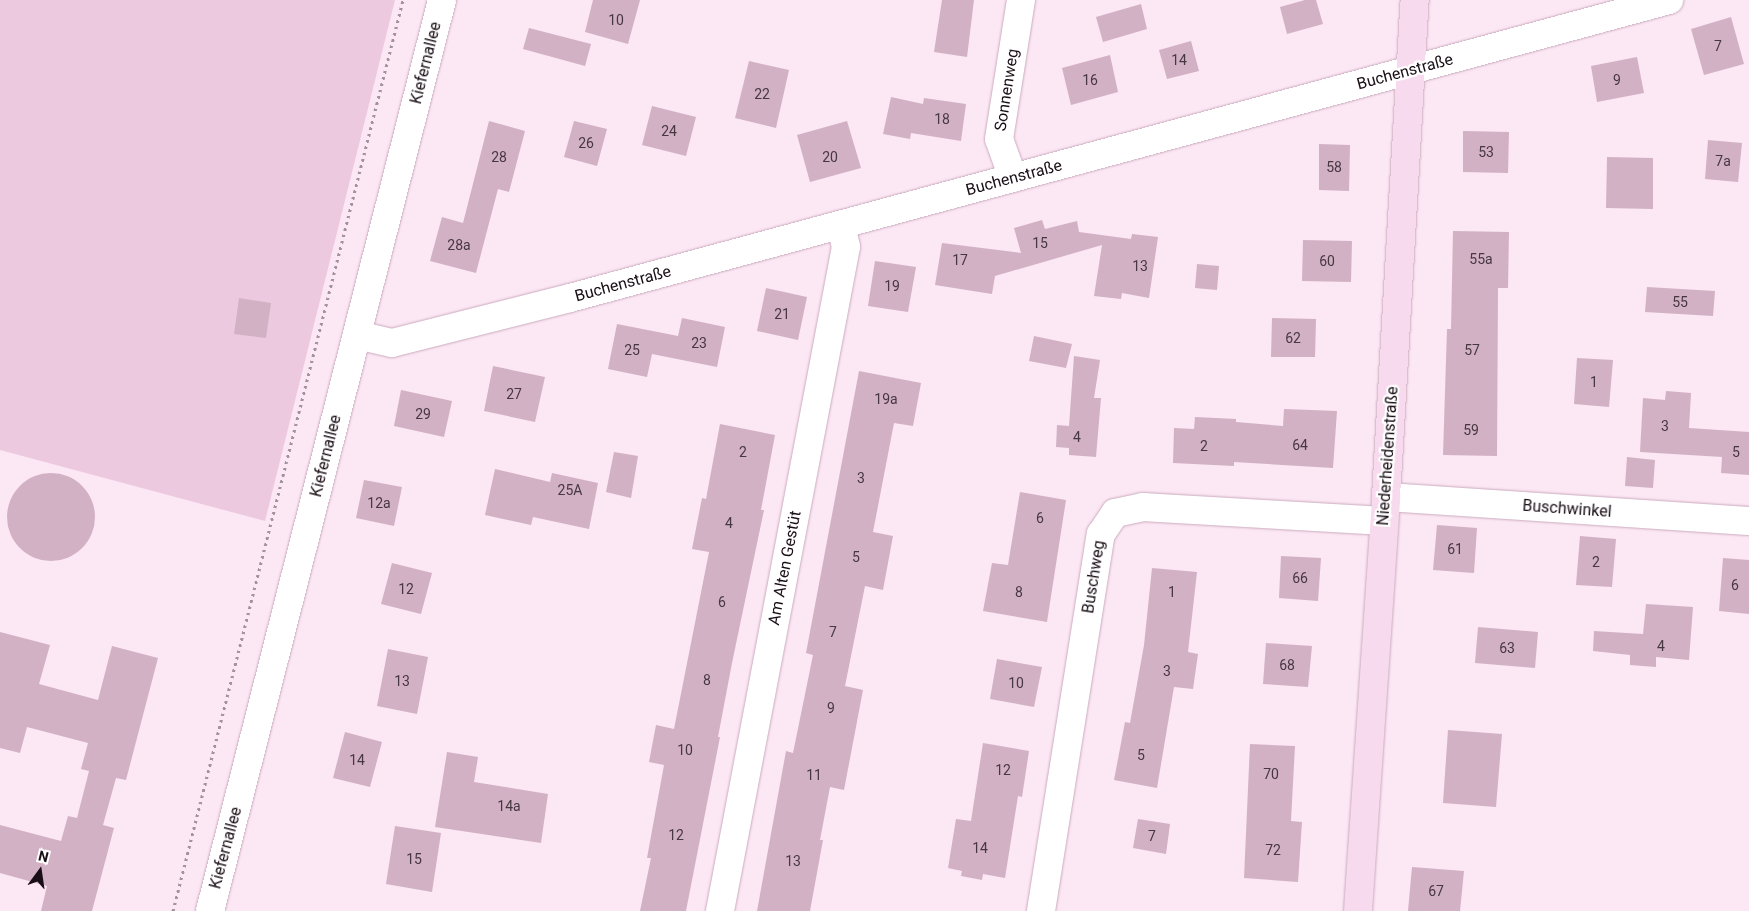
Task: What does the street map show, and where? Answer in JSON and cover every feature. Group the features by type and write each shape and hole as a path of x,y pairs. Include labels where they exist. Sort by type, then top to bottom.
{"street":[{"name":"Kiefernallee","path":"210,911 442,0"},
{"name":"Sonnenweg","path":"1013,178 999,139 1021,0"},
{"name":"Niederheidenstraße","path":"1358,911 1385,509 1415,0"},
{"name":"Buchenstraße","path":"357,335 392,343 570,298 1669,0"},
{"name":"Am Alten Gestüt","path":"720,911 846,247 841,225"},
{"name":"Buschweg","path":"1041,911 1101,534 1115,513 1143,507 1385,509"},
{"name":"Buschwinkel","path":"1385,509 1749,522"}],"path":[{"path":"173,911 403,0"}],"shaded area":[{"path":"0,0 395,0 265,521 0,450"}],"building":[{"path":"593,0 640,0 628,44 585,32"},
{"path":"942,0 974,0 967,57 934,52"},
{"path":"1305,0 1316,0 1323,24 1287,34 1280,7"},
{"path":"1141,4 1147,29 1103,42 1096,17"},
{"path":"1731,17 1744,64 1704,75 1691,29"},
{"path":"529,28 591,44 585,66 523,49"},
{"path":"1191,41 1199,71 1167,79 1159,50"},
{"path":"1110,55 1118,92 1071,105 1062,68"},
{"path":"1637,57 1644,93 1597,102 1591,66"},
{"path":"749,61 789,70 776,128 735,118"},
{"path":"891,97 923,104 924,98 966,104 961,141 911,133 910,139 883,134"},
{"path":"652,106 696,117 686,156 642,145"},
{"path":"489,121 525,131 509,192 498,189 476,273 430,261 442,217 463,223"},
{"path":"574,121 607,129 597,166 564,157"},
{"path":"847,121 861,168 810,182 797,135"},
{"path":"1463,131 1509,132 1508,173 1463,172"},
{"path":"1708,140 1742,143 1738,182 1705,179"},
{"path":"1319,144 1350,145 1349,191 1319,190"},
{"path":"1607,157 1653,158 1653,209 1606,208"},
{"path":"1042,220 1045,229 1077,221 1079,232 1131,239 1132,234 1158,237 1149,298 1122,293 1121,299 1094,296 1102,245 995,276 992,294 935,285 942,243 1021,253 1014,228"},
{"path":"1453,231 1509,232 1508,288 1498,288 1497,456 1443,455 1447,329 1451,329"},
{"path":"1303,240 1352,241 1351,282 1302,281"},
{"path":"875,261 916,267 908,312 868,306"},
{"path":"1197,264 1219,266 1217,290 1195,288"},
{"path":"1647,287 1715,291 1713,316 1645,312"},
{"path":"766,288 807,297 798,340 757,331"},
{"path":"239,298 271,303 266,338 234,334"},
{"path":"682,318 725,327 717,367 652,354 647,377 608,369 617,324 678,336"},
{"path":"1272,318 1316,319 1315,357 1271,357"},
{"path":"1034,336 1072,344 1066,368 1029,361"},
{"path":"1074,356 1100,360 1094,398 1101,398 1096,457 1069,455 1069,448 1056,447 1057,425 1069,426"},
{"path":"1577,358 1613,360 1609,407 1574,404"},
{"path":"493,366 545,377 535,422 484,411"},
{"path":"859,371 921,383 913,426 894,423 873,532 893,536 883,590 865,586 845,686 863,690 844,790 830,787 820,840 823,840 810,911 757,911 786,751 793,753 813,655 806,653"},
{"path":"401,390 452,401 444,437 394,426"},
{"path":"1666,391 1691,393 1689,428 1749,432 1749,475 1721,473 1722,457 1640,452 1643,398 1665,400"},
{"path":"1284,409 1337,411 1333,468 1234,462 1234,466 1173,463 1174,428 1194,429 1195,417 1236,419 1236,422 1283,426"},
{"path":"720,424 775,435 761,510 764,510 732,663 718,737 720,737 686,911 640,911 651,858 647,858 664,765 649,762 656,725 674,729 709,552 692,549 702,498 706,499"},
{"path":"614,452 638,456 631,498 606,492"},
{"path":"1627,457 1655,460 1653,488 1625,486"},
{"path":"495,469 550,482 552,473 598,483 589,529 533,517 531,525 485,515"},
{"path":"51,473 68,476 82,486 92,500 95,517 92,534 82,548 68,558 51,561 34,558 20,548 10,534 7,517 10,500 20,486 34,476"},
{"path":"364,480 402,487 394,526 356,518"},
{"path":"1020,492 1066,500 1047,622 983,611 992,563 1008,565"},
{"path":"1437,525 1477,528 1474,573 1433,570"},
{"path":"1580,536 1616,539 1612,587 1576,585"},
{"path":"1281,556 1321,558 1318,601 1279,598"},
{"path":"1723,558 1749,560 1749,614 1719,611"},
{"path":"392,563 432,573 421,614 381,604"},
{"path":"1152,568 1197,572 1188,652 1198,654 1193,689 1174,687 1157,788 1114,780 1125,722 1130,723 1144,645"},
{"path":"1646,604 1693,607 1689,660 1656,657 1656,667 1630,665 1630,655 1593,651 1594,631 1643,634"},
{"path":"1478,627 1538,632 1535,668 1475,663"},
{"path":"0,632 50,645 39,684 98,700 112,646 158,658 126,780 116,778 103,825 114,828 92,911 41,911 47,886 0,873 0,825 61,841 68,816 77,818 89,771 81,769 88,743 27,727 20,753 0,748"},
{"path":"1266,643 1312,646 1308,687 1263,684"},
{"path":"388,649 428,657 417,714 377,706"},
{"path":"997,659 1042,667 1034,707 990,699"},
{"path":"1448,730 1502,734 1496,807 1443,803"},
{"path":"345,732 382,742 370,787 333,778"},
{"path":"983,743 1029,751 1022,797 1018,796 1005,878 983,874 982,880 961,876 962,871 948,868 956,819 971,821"},
{"path":"1250,744 1295,746 1291,821 1302,822 1298,882 1244,878"},
{"path":"447,752 478,757 474,782 548,794 541,843 435,827"},
{"path":"1138,819 1170,824 1166,854 1133,848"},
{"path":"395,826 441,833 432,892 386,884"},
{"path":"1412,867 1464,871 1460,911 1408,911"}]}
